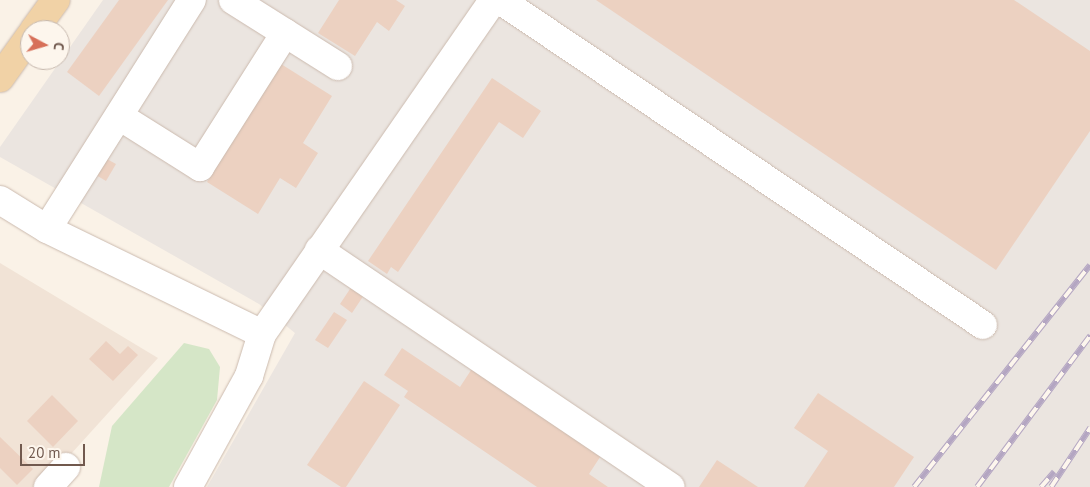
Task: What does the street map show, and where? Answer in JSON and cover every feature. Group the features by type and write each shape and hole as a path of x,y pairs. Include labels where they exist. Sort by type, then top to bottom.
{"main road":[{"path":"41,20 56,0"},
{"path":"0,78 20,50"}],"street":[{"path":"48,229 192,0"},
{"path":"233,0 338,66"},
{"path":"196,484 248,376 262,334 493,0"},
{"path":"500,0 983,325"},
{"path":"118,116 200,167 284,33"},
{"path":"0,200 48,229 262,334"},
{"path":"319,250 670,487"},
{"path":"48,487 66,467"}],"shaded area":[{"path":"103,0 1090,0 1090,487 207,487 295,333 259,304 0,157 0,147 54,70 70,70 70,47"},
{"path":"0,263 158,358 41,487 0,487"}],"green space":[{"path":"184,343 209,349 220,367 217,400 169,487 99,487 112,426"}],"building":[{"path":"119,0 168,0 99,96 67,72"},
{"path":"339,0 396,0 405,6 389,31 377,22 355,56 318,33"},
{"path":"596,0 1014,0 1090,51 1090,131 996,270"},
{"path":"281,64 332,96 303,143 318,153 296,188 280,178 258,214 207,182"},
{"path":"492,78 541,111 523,138 499,122 398,272 391,267 387,274 368,261"},
{"path":"105,158 116,164 106,181 96,175"},
{"path":"352,286 364,295 352,313 340,304"},
{"path":"334,312 347,320 328,348 315,340"},
{"path":"106,341 120,354 128,346 138,355 113,381 89,359"},
{"path":"402,348 460,387 475,364 604,451 589,474 608,487 537,487 404,397 408,391 384,375"},
{"path":"364,381 400,405 346,487 341,487 307,465"},
{"path":"818,393 914,457 894,487 804,487 828,451 794,428"},
{"path":"52,395 78,421 53,447 27,421"},
{"path":"0,437 33,469 17,485 0,468"},
{"path":"717,460 758,487 699,487"}],"railway":[{"path":"914,487 1090,265"},
{"path":"977,487 1090,336"},
{"path":"1051,487 1090,428"},
{"path":"1041,487 1054,472"}]}
